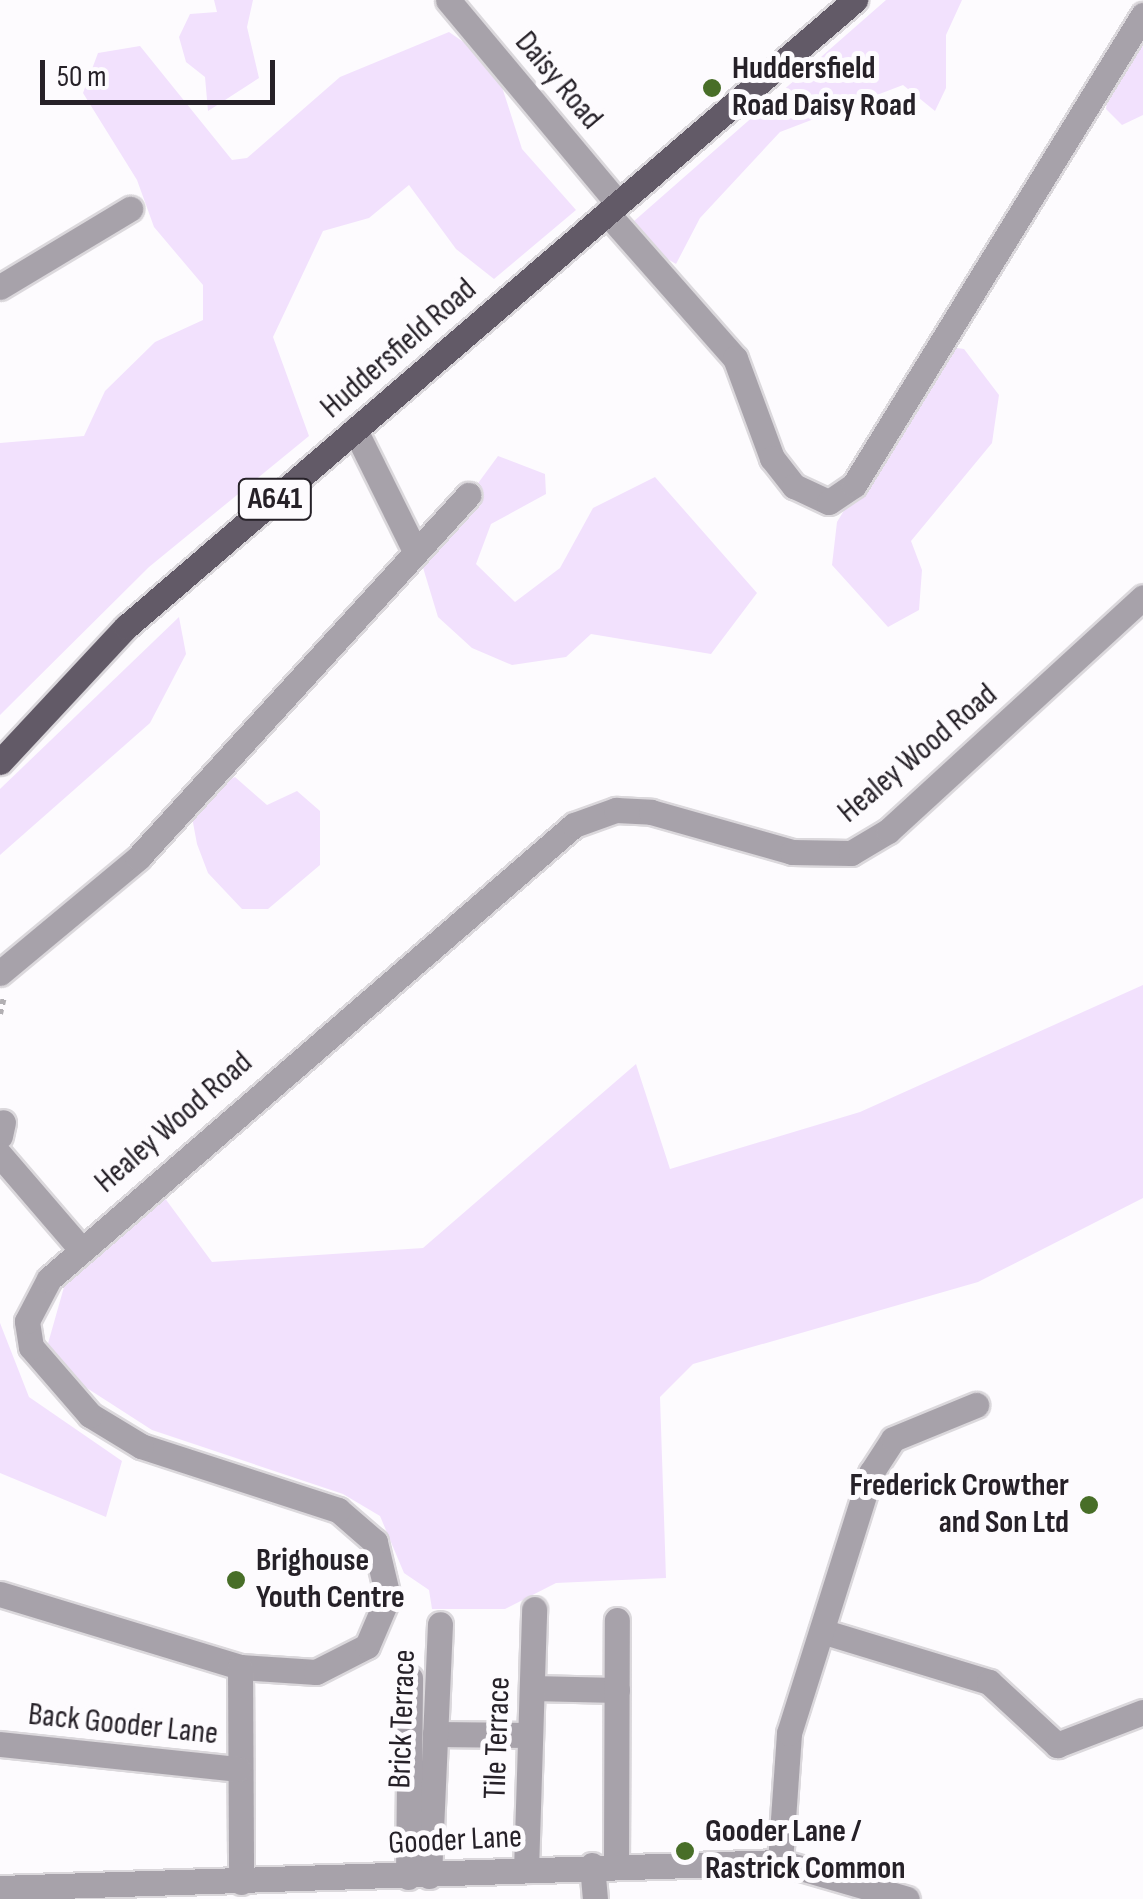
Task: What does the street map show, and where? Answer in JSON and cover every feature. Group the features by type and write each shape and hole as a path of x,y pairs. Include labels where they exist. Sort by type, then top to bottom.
{"main road":[{"name":"Huddersfield Road","path":"0,762 126,627 855,0"}],"street":[{"name":"Daisy Road","path":"448,0 735,358 772,458 794,486 829,502 854,484 1143,15"},
{"path":"0,287 130,208"},
{"path":"355,430 414,550"},
{"path":"0,974 138,858 414,550 468,496"},
{"name":"Healey Wood Road","path":"0,1594 240,1667 316,1672 366,1646 388,1597 383,1560 338,1510 141,1446 67,1395 31,1347 27,1322 35,1298 79,1247 574,825 634,810 792,852 861,849 1143,597"},
{"path":"0,1155 79,1247"},
{"path":"780,1862 789,1733 828,1632 879,1458 908,1431 976,1405"},
{"name":"Tile Terrace","path":"526,1870 534,1609"},
{"path":"595,1899 604,1865 618,1620"},
{"name":"Brick Terrace","path":"411,1882 435,1734 440,1624"},
{"path":"828,1632 989,1682 1056,1745 1143,1712"},
{"path":"240,1667 241,1882"},
{"path":"410,1678 411,1882"},
{"path":"532,1688 617,1690"},
{"path":"435,1734 530,1735"},
{"name":"Back Gooder Lane","path":"0,1744 239,1769"},
{"name":"Gooder Lane","path":"2,1892 213,1892 241,1882 411,1882 604,1865 780,1862 849,1888 907,1899"}],"shaded area":[{"path":"214,0 253,0 247,27 259,78 208,111 205,77 186,62 179,37 190,14 217,12"},
{"path":"886,0 962,0 946,35 946,88 935,111 903,85 780,132 700,218 676,264 644,245 633,222"},
{"path":"1143,21 1143,115 1122,125 1106,109 1110,79"},
{"path":"449,32 478,52 502,87 522,149 576,210 494,279 456,249 409,185 369,218 323,231 273,337 309,436 149,567 0,715 0,443 84,436 105,391 155,342 203,320 203,285 154,227 137,180 83,93 98,53 140,46 232,160 247,158 340,77"},
{"path":"944,346 964,349 999,395 992,443 911,541 922,570 919,610 888,627 832,565 837,522"},
{"path":"498,456 545,474 546,494 491,524 476,564 515,602 560,568 593,508 655,477 757,593 711,654 591,634 566,657 512,665 472,648 438,617 421,561"},
{"path":"179,617 186,654 150,723 0,855 0,789"},
{"path":"235,777 267,805 297,791 320,811 320,865 268,909 242,909 208,873 197,844 191,812 207,790"},
{"path":"1143,985 1143,1198 978,1282 693,1364 660,1397 666,1578 556,1583 505,1609 432,1609 429,1590 404,1573 380,1516 343,1494 152,1430 79,1383 47,1347 64,1287 164,1197 212,1262 423,1248 636,1064 670,1169 860,1112"},
{"path":"0,1323 29,1397 122,1461 106,1517 0,1473"}],"place":[{"name":"Huddersfield Road Daisy Road","path":"712,88"},
{"name":"Frederick Crowther and Son Ltd","path":"1089,1505"},
{"name":"Brighouse Youth Centre","path":"236,1580"},
{"name":"Gooder Lane / Rastrick Common","path":"685,1851"}]}
